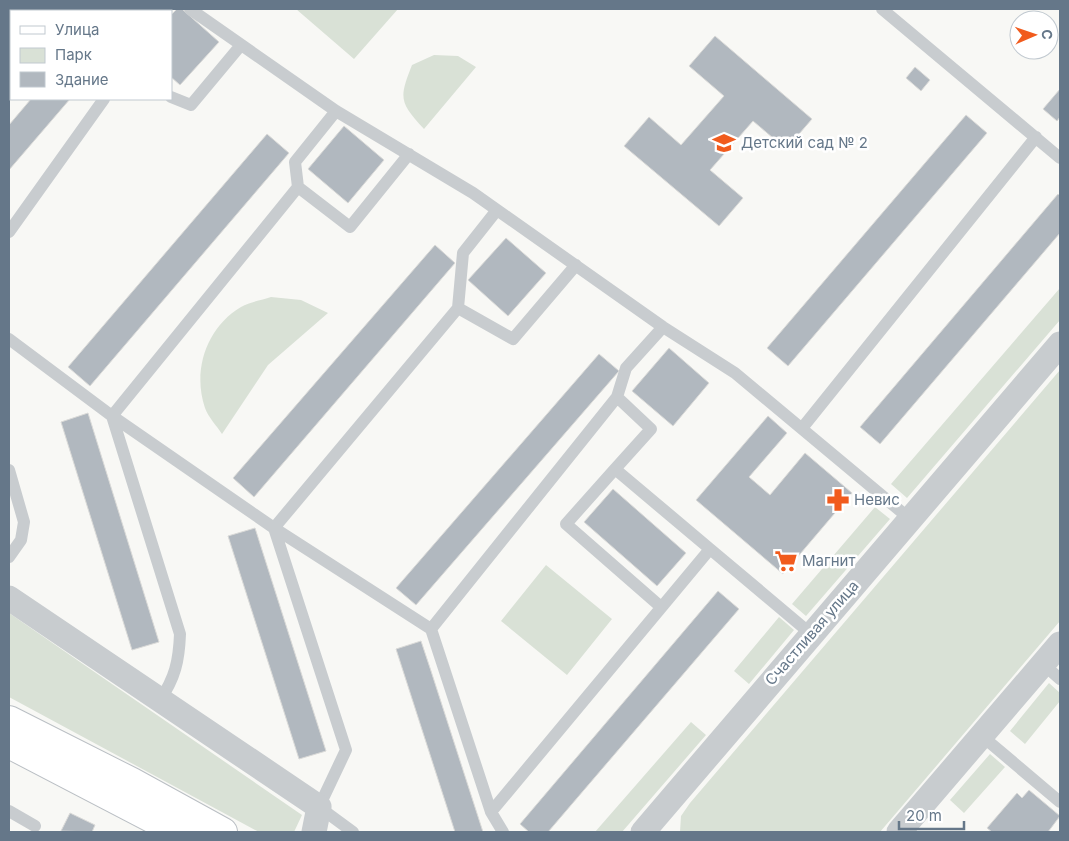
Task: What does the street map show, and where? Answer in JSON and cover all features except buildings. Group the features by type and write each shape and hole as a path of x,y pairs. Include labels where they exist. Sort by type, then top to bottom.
{"main road":[{"path":"9,720 132,782 223,832"},
{"path":"9,744 178,832"}],"street":[{"name":"Счастливая улица","path":"642,832 1060,344"},
{"path":"9,598 319,807 314,832"},
{"path":"899,832 982,736 1052,672 1060,644"}],"lane":[{"path":"190,9 336,111 409,154 497,210 663,327 735,373 803,427 876,492 910,519"},
{"path":"882,9 1060,158"},
{"path":"172,97 191,105 242,45"},
{"path":"9,232 103,100"},
{"path":"336,111 294,162 298,187 350,227 409,154"},
{"path":"803,427 1036,137"},
{"path":"112,416 298,187"},
{"path":"274,528 458,308 463,253 497,210"},
{"path":"458,308 513,340 576,265"},
{"path":"431,629 617,397 626,368 663,327"},
{"path":"9,339 112,416 274,528 431,629 491,812 503,832"},
{"path":"617,397 651,429 566,524 661,607"},
{"path":"112,416 180,634 179,659 169,686 160,700"},
{"path":"614,469 812,634"},
{"path":"9,470 24,522 21,540 9,558"},
{"path":"274,528 346,750 319,807 353,832"},
{"path":"491,812 710,549"},
{"path":"982,736 1060,802"},
{"path":"9,811 35,826"}],"green space":[{"path":"296,9 398,9 354,59"},
{"path":"434,55 458,56 476,67 424,129 406,106 403,93 412,65"},
{"path":"1060,288 1060,320 907,498 891,484"},
{"path":"271,297 301,300 328,313 268,365 222,434 206,411 201,394 200,379 205,351 219,326 229,316 245,305"},
{"path":"1060,370 1060,621 880,832 680,832 681,816 690,803"},
{"path":"875,507 890,519 806,616 792,604"},
{"path":"546,565 612,619 567,675 501,621"},
{"path":"9,613 302,815 294,832 259,832 9,697"},
{"path":"779,617 794,630 749,684 734,671"},
{"path":"1049,683 1060,693 1060,701 1025,744 1010,731"},
{"path":"691,722 706,735 622,832 595,832"},
{"path":"990,754 1005,767 964,813 950,800"}],"place":[{"name":"Детский сад № 2","path":"724,143"},
{"name":"Невис","path":"838,500"},
{"name":"Магнит","path":"786,561"}]}
